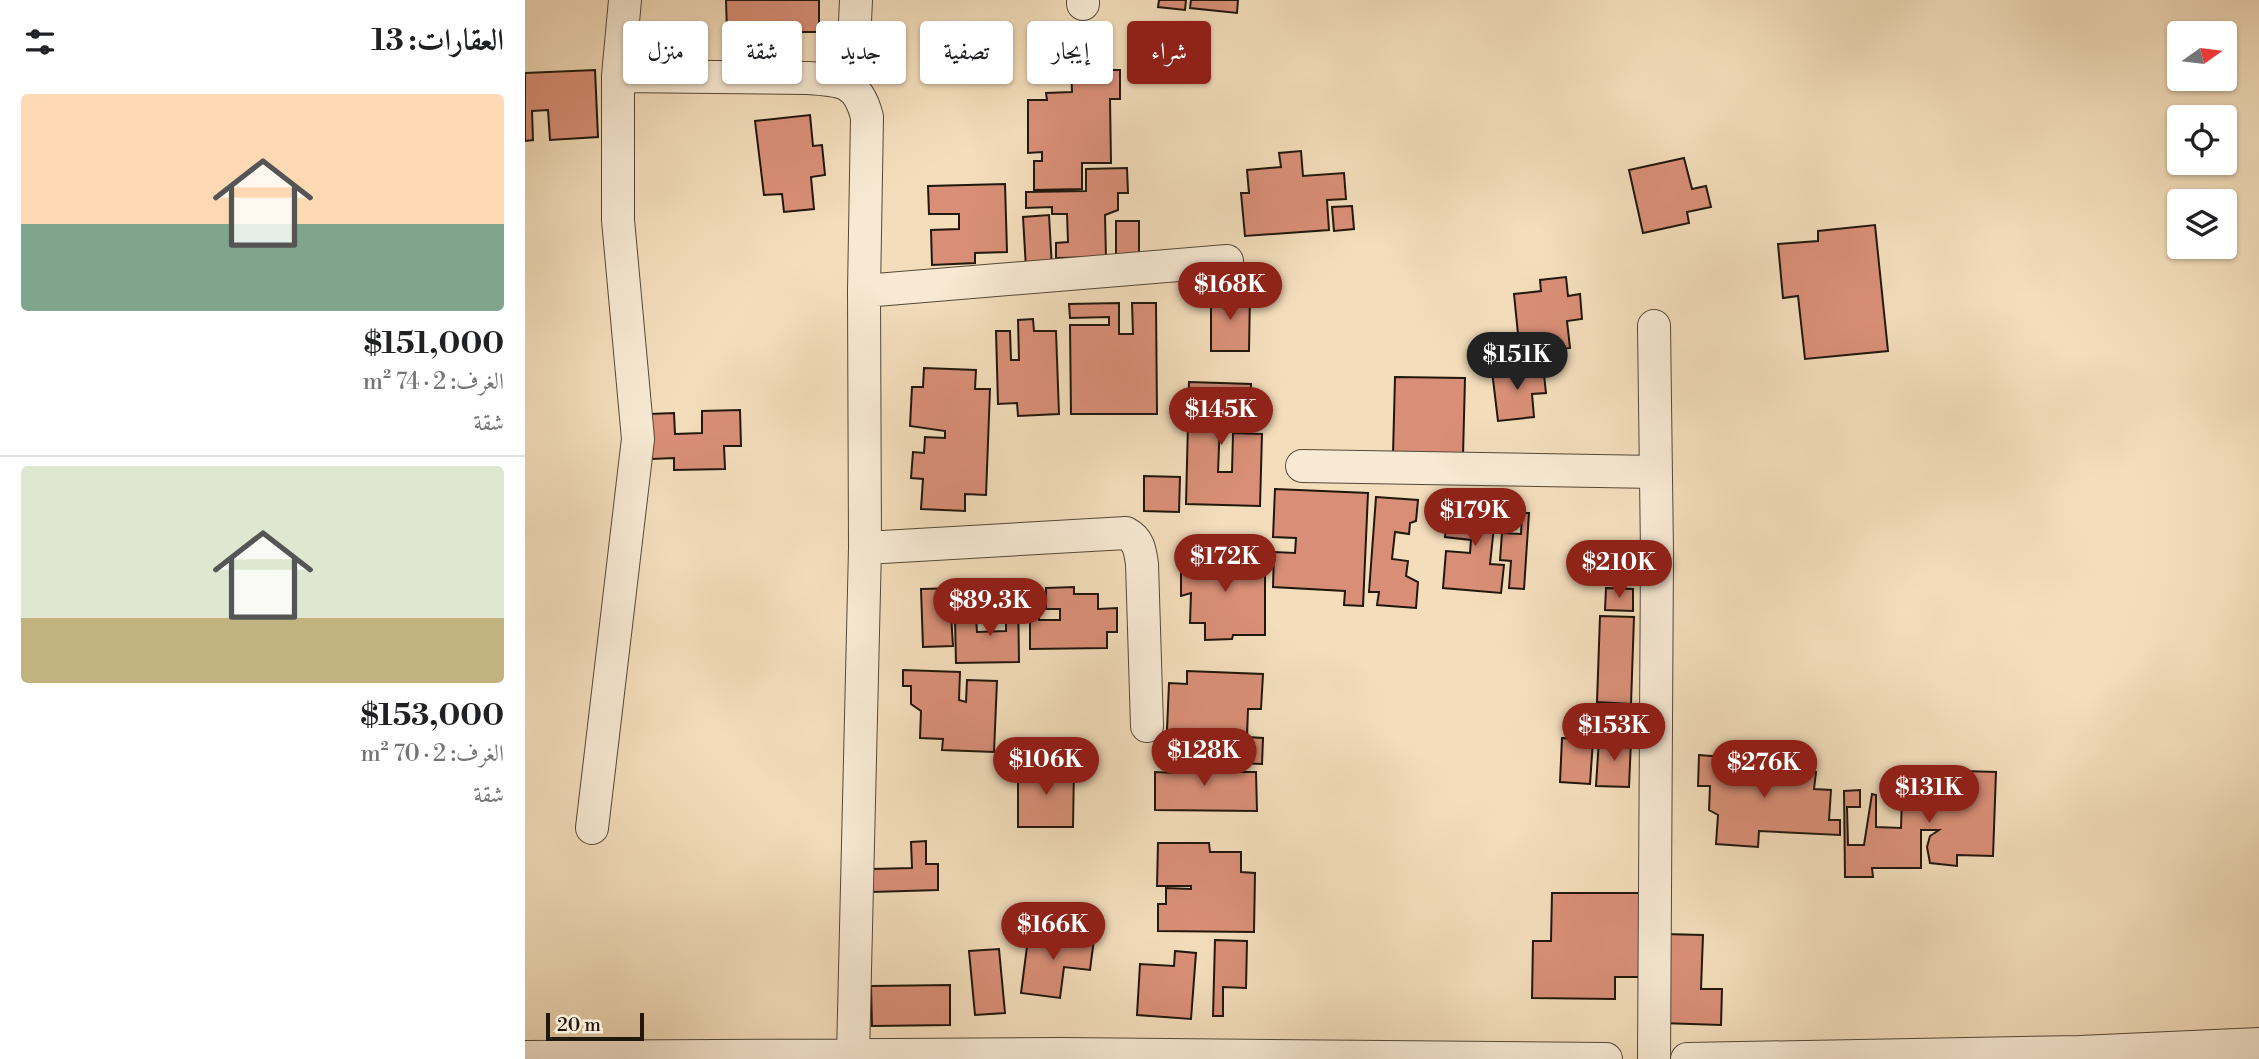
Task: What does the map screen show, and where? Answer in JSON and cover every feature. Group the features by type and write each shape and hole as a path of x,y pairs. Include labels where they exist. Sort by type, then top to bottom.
{"street":[{"path":"592,828 638,439 618,220 618,76 625,0"},
{"path":"852,86 856,0"},
{"path":"618,76 832,79 852,86 862,99 867,117 863,291 865,548 853,1055"},
{"path":"863,291 1227,261"},
{"path":"1654,326 1654,1059"},
{"path":"1302,466 1656,472"},
{"path":"865,548 1126,533 1131,536 1136,540 1142,564 1147,726"},
{"path":"1687,1059 2080,1056 2259,1044"},
{"path":"525,1057 853,1055 1606,1059"}],"building":[{"path":"726,0 819,0 816,32 802,32 802,21 727,21"},
{"path":"1159,0 1186,0 1185,10 1158,7"},
{"path":"1191,0 1238,0 1237,13 1190,8"},
{"path":"595,70 598,137 550,140 548,110 532,111 533,140 525,141 525,73"},
{"path":"1113,70 1120,70 1120,99 1110,99 1111,163 1082,163 1082,189 1034,190 1034,161 1042,161 1042,152 1028,153 1028,100 1047,100 1046,93 1072,92 1072,84 1113,84"},
{"path":"810,115 813,146 822,145 825,175 811,177 814,209 784,212 782,194 764,195 755,121"},
{"path":"1301,151 1303,176 1344,173 1346,199 1327,200 1329,230 1245,236 1241,193 1249,193 1247,170 1281,167 1279,153"},
{"path":"1684,158 1692,189 1706,186 1711,207 1687,212 1689,223 1643,233 1629,170"},
{"path":"1127,168 1128,193 1118,193 1118,210 1105,215 1106,257 1056,258 1056,243 1068,242 1067,214 1052,214 1052,207 1026,208 1026,192 1086,191 1086,169"},
{"path":"1005,184 1007,252 975,253 975,263 932,265 931,230 959,229 959,214 929,214 928,186"},
{"path":"1352,206 1354,229 1334,231 1332,207"},
{"path":"1049,215 1052,268 1026,269 1023,217"},
{"path":"1116,221 1139,221 1139,254 1116,254"},
{"path":"1875,225 1888,351 1805,359 1798,296 1783,298 1778,244 1818,241 1818,231"},
{"path":"1566,277 1568,296 1580,294 1582,319 1567,321 1570,348 1520,354 1514,294 1541,291 1540,280"},
{"path":"1211,293 1250,294 1249,351 1211,351"},
{"path":"1119,303 1119,334 1133,334 1132,303 1156,303 1157,414 1071,414 1070,325 1109,325 1109,317 1070,318 1069,304"},
{"path":"1033,319 1034,331 1056,331 1059,414 1018,416 1017,403 998,404 996,331 1010,331 1011,360 1019,360 1018,320"},
{"path":"1543,366 1546,393 1532,394 1534,417 1498,421 1492,371"},
{"path":"924,368 976,370 975,389 990,389 986,495 965,494 965,511 921,509 923,479 911,478 913,452 924,453 925,437 945,438 945,431 910,426 912,387 923,387"},
{"path":"1395,377 1465,378 1463,456 1393,455"},
{"path":"1189,382 1251,384 1250,423 1220,422 1218,472 1232,472 1233,433 1262,434 1260,506 1186,504"},
{"path":"740,410 741,446 724,446 725,469 674,470 674,458 652,459 650,414 674,413 675,434 702,433 702,411"},
{"path":"1144,476 1180,477 1179,512 1144,511"},
{"path":"1275,489 1368,493 1363,606 1344,605 1345,591 1273,587 1274,552 1295,553 1296,538 1273,537"},
{"path":"1376,497 1418,500 1416,521 1410,523 1409,534 1395,532 1392,559 1408,561 1406,576 1418,582 1416,608 1377,605 1379,592 1369,592"},
{"path":"1448,505 1518,511 1516,529 1494,527 1490,564 1504,565 1501,593 1443,588 1446,551 1470,553 1471,540 1445,537"},
{"path":"1522,513 1529,513 1524,589 1509,588 1511,561 1500,560 1502,533 1521,534"},
{"path":"1181,553 1235,553 1235,561 1265,561 1265,635 1233,635 1232,639 1205,640 1205,623 1190,623 1191,593 1181,596"},
{"path":"997,587 998,621 981,621 972,614 951,614 953,646 923,647 921,589"},
{"path":"1074,587 1074,594 1098,594 1098,609 1117,608 1117,632 1107,632 1107,648 1030,649 1030,605 1039,605 1039,620 1060,620 1060,609 1046,609 1046,588"},
{"path":"1606,588 1633,589 1633,611 1605,610"},
{"path":"1006,590 1018,590 1019,662 956,663 955,619 976,618 977,632 1006,631"},
{"path":"1600,616 1634,617 1631,704 1597,702"},
{"path":"903,670 960,672 959,700 966,702 967,680 997,681 994,752 942,750 943,739 920,738 921,711 911,704 911,686 903,686"},
{"path":"1187,671 1263,674 1261,709 1248,709 1247,737 1263,738 1262,764 1212,762 1213,751 1175,750 1176,735 1167,730 1169,683 1187,684"},
{"path":"1562,738 1593,740 1590,784 1560,782"},
{"path":"1599,739 1631,741 1629,787 1596,786"},
{"path":"1699,755 1735,758 1733,783 1743,784 1745,757 1791,760 1791,771 1816,772 1814,789 1831,790 1829,820 1840,820 1840,835 1759,831 1758,847 1716,844 1718,815 1709,810 1710,786 1698,786"},
{"path":"1175,756 1207,756 1207,772 1256,772 1257,811 1155,810 1155,772 1175,773"},
{"path":"1018,767 1074,767 1073,827 1018,827"},
{"path":"1929,770 1996,772 1993,856 1957,855 1957,866 1930,863 1927,847 1930,836 1939,830 1921,830 1921,868 1872,868 1873,877 1845,877 1844,791 1860,790 1860,807 1847,807 1848,845 1864,845 1872,794 1876,795 1876,827 1901,828 1902,799 1928,800"},
{"path":"926,841 926,864 938,864 938,890 872,892 872,869 912,868 911,842"},
{"path":"1158,843 1209,843 1210,852 1241,852 1241,872 1255,873 1254,932 1158,931 1158,904 1166,904 1166,888 1191,889 1191,886 1157,886"},
{"path":"1552,893 1641,893 1641,977 1615,977 1615,999 1532,998 1533,941 1551,941"},
{"path":"1029,931 1094,939 1090,970 1064,967 1060,998 1021,993"},
{"path":"1664,934 1703,935 1701,989 1722,989 1721,1025 1661,1023"},
{"path":"1215,940 1247,941 1246,988 1223,987 1223,1016 1213,1016"},
{"path":"999,949 1005,1013 975,1015 969,951"},
{"path":"1175,951 1196,953 1191,1019 1137,1015 1140,964 1174,966"},
{"path":"950,985 950,1025 872,1026 871,986"}]}
